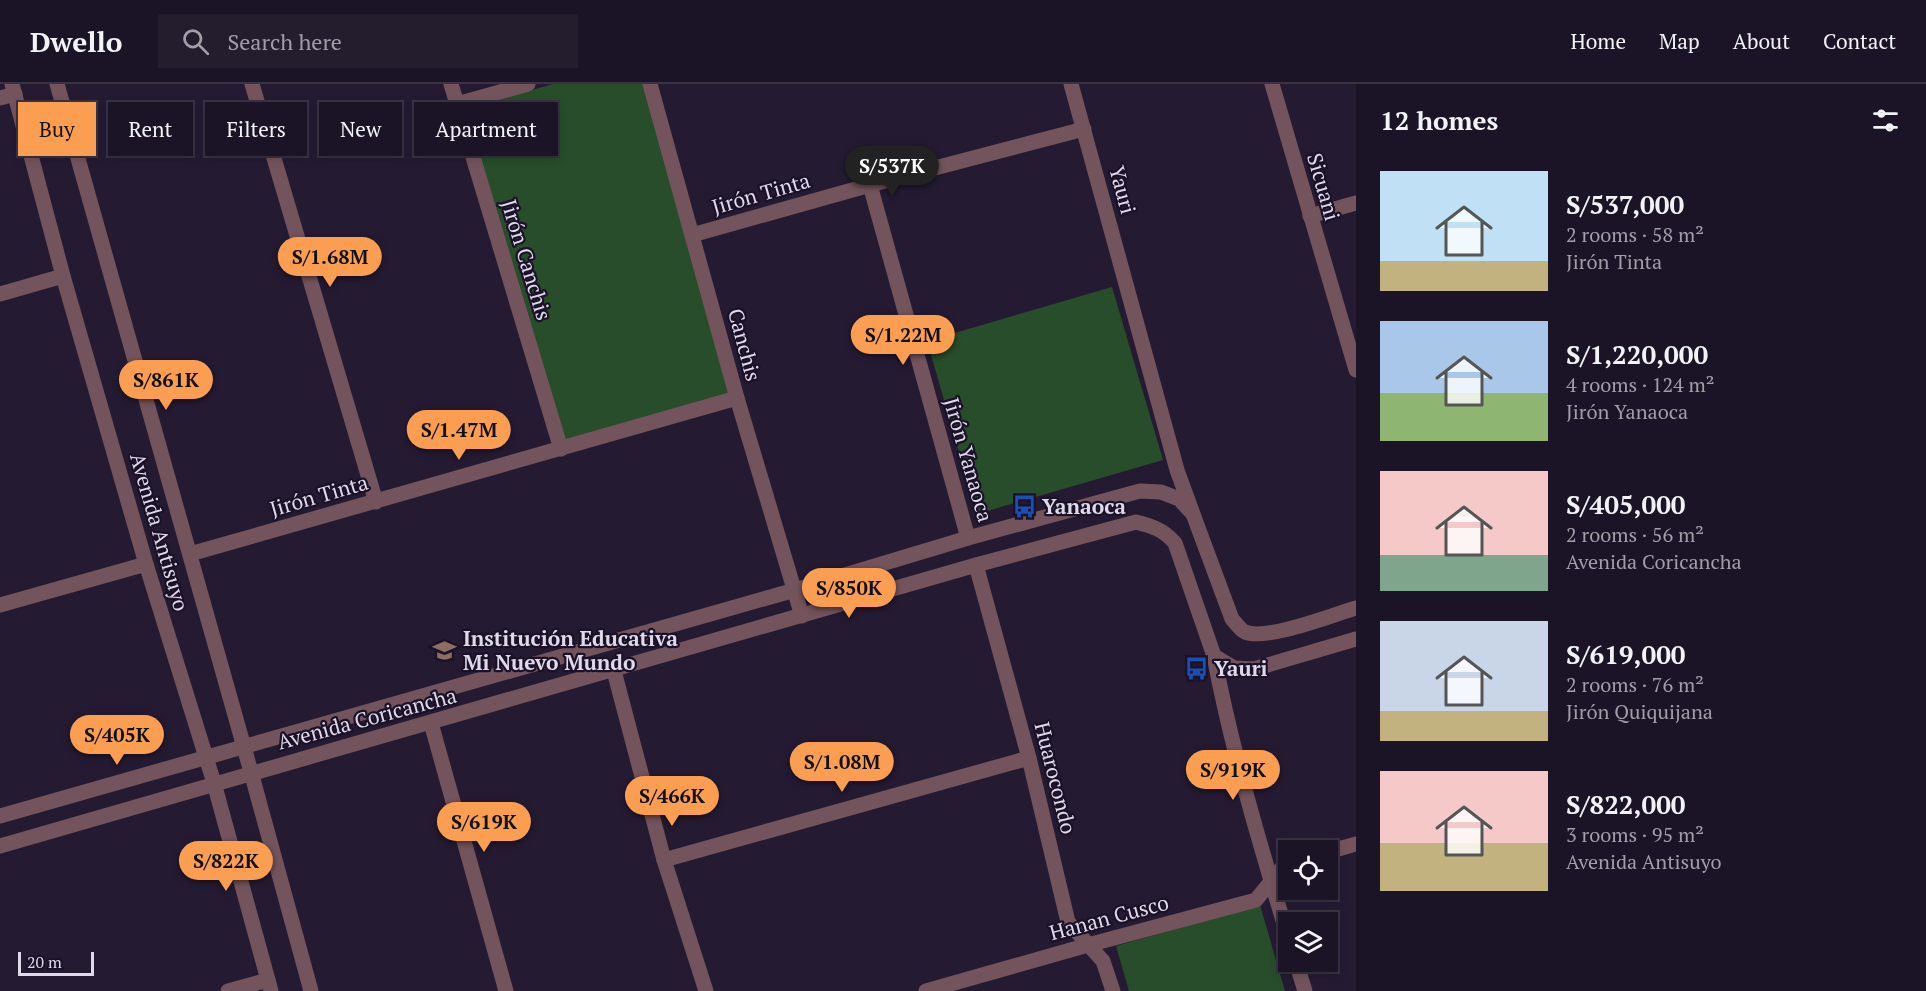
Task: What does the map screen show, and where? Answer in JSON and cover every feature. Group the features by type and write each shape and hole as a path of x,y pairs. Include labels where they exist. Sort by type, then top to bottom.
{"street":[{"name":"Avenida Antisuyo","path":"57,84 311,991"},
{"path":"252,84 376,502"},
{"name":"Jirón Canchis","path":"451,84 456,102"},
{"path":"464,102 528,84"},
{"name":"Canchis","path":"650,84 737,398 802,616"},
{"name":"Yauri","path":"1071,84 1177,470 1193,514"},
{"name":"Sicuani","path":"1272,84 1356,370"},
{"name":"Avenida Antisuyo","path":"9,92 146,564 214,783 270,985"},
{"name":"Jirón Tinta","path":"692,235 870,185 1084,129"},
{"name":"Jirón Canchis","path":"473,156 561,449"},
{"name":"Jirón Yanaoca","path":"870,185 968,538"},
{"path":"1310,216 1356,203"},
{"path":"0,294 63,276"},
{"name":"Jirón Tinta","path":"190,554 737,398"},
{"name":"Avenida Coricancha","path":"0,816 795,590 968,538 1140,491 1161,492 1179,499 1193,514"},
{"path":"1193,514 1232,619 1243,632 1257,635 1273,632 1356,608"},
{"name":"Avenida Coricancha","path":"0,846 976,565 1136,522 1166,533 1175,543 1214,656"},
{"path":"0,606 146,564"},
{"name":"Huarocondo","path":"976,565 1029,758 1068,922 1103,961 1113,991"},
{"path":"1214,656 1234,668 1254,669 1356,639"},
{"path":"1214,656 1222,697 1280,912"},
{"path":"614,670 664,861 706,991"},
{"path":"431,723 506,991"},
{"path":"664,861 1029,758"},
{"path":"1338,849 1356,844"},
{"name":"Hanan Cusco","path":"926,991 1256,900 1278,872"},
{"path":"1299,972 1305,991"},
{"path":"228,991 270,985"}],"green space":[{"path":"553,84 644,84 730,394 565,441 478,156 558,156 558,102 489,102"},
{"path":"1112,287 1163,460 977,514 927,341"},
{"path":"1260,905 1285,991 1129,991 1116,946"}],"place":[{"name":"Yanaoca","path":"1024,507"},
{"name":"Institución Educativa Mi Nuevo Mundo","path":"445,651"},
{"name":"Yauri","path":"1196,669"}]}
